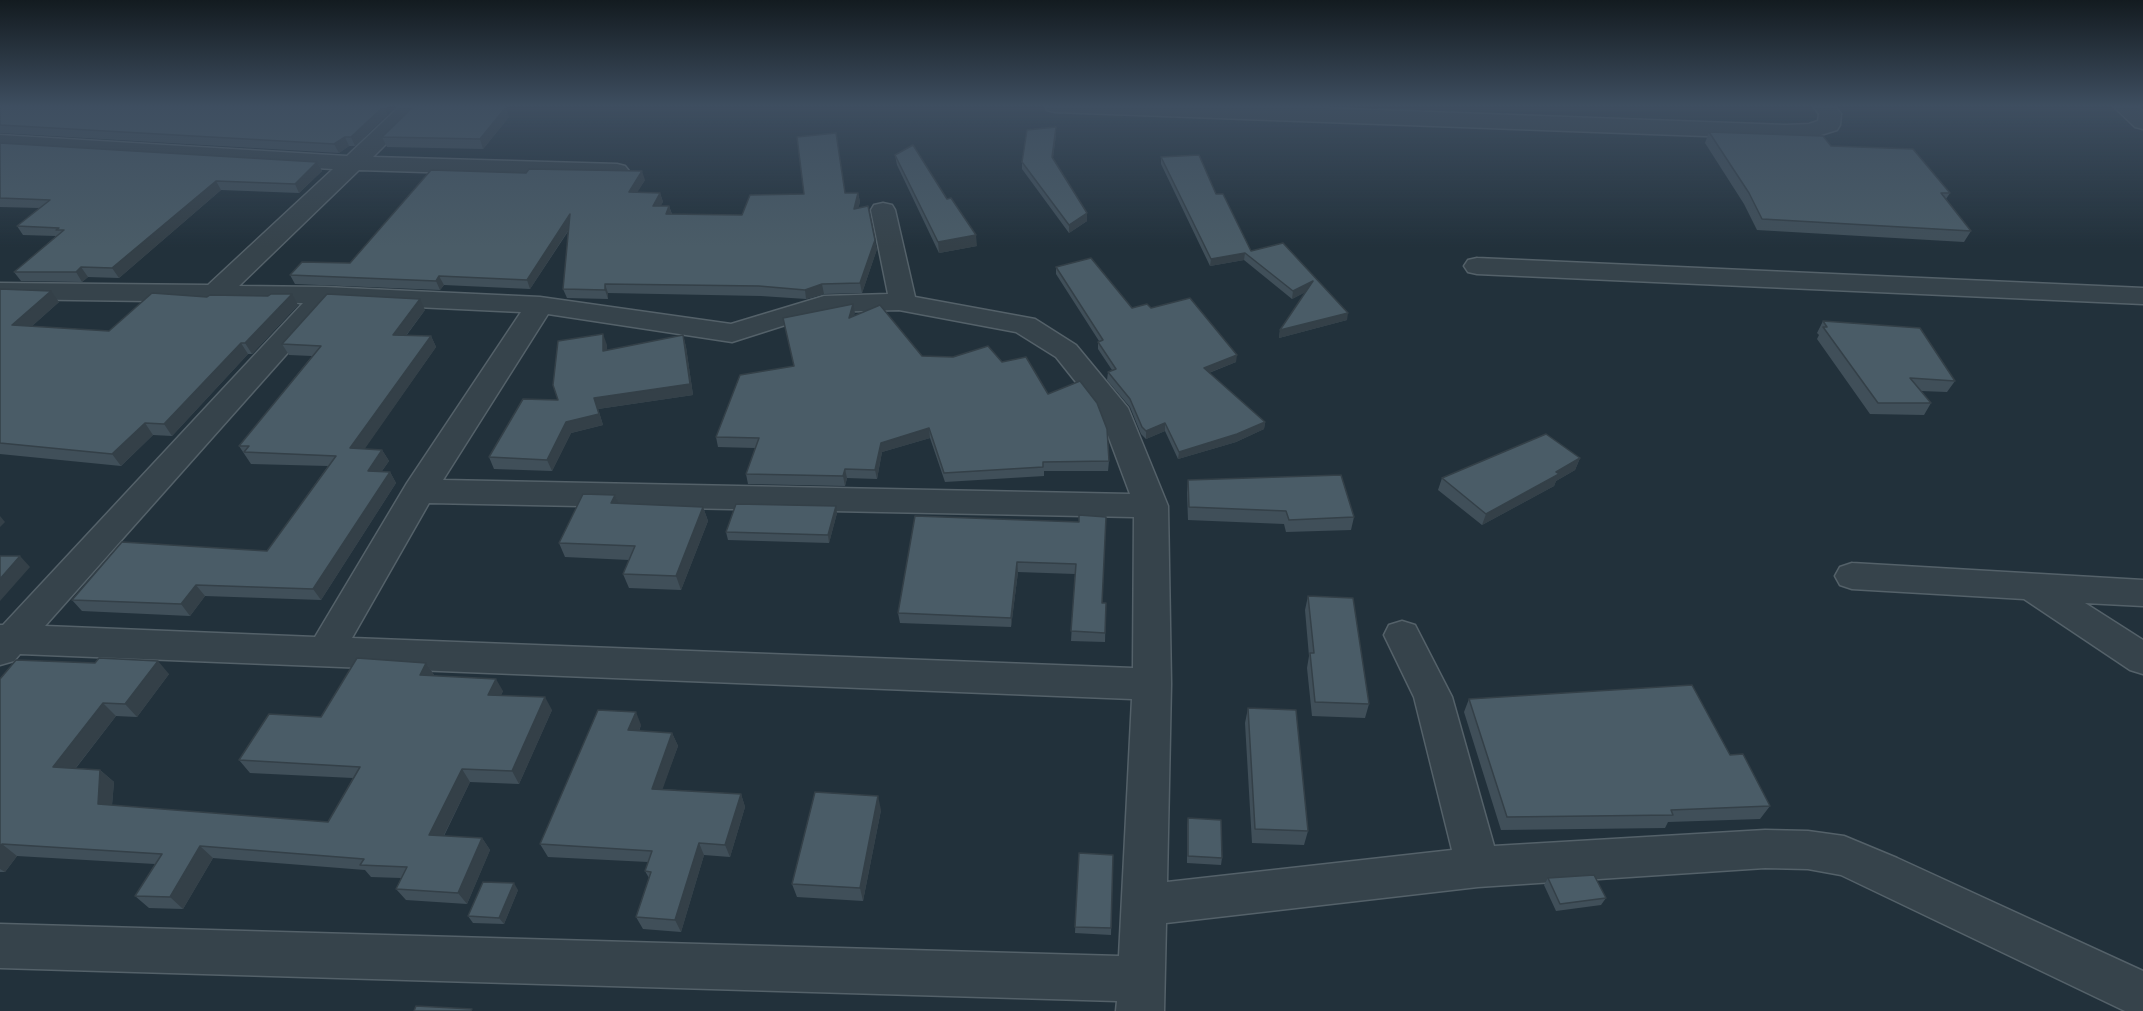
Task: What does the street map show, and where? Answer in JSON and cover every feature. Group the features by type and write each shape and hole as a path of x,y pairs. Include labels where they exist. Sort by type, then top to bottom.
{"street":[{"path":"170,152 351,163 617,171"},
{"path":"217,292 363,152"},
{"path":"883,210 903,303"},
{"path":"1478,266 2143,296"},
{"path":"0,291 217,292 540,305 732,333 824,304 903,303 1025,325 1066,351 1113,408 1151,506 1152,684 1140,995 0,946"},
{"path":"4,644 325,295"},
{"path":"325,652 419,491 540,305"},
{"path":"419,491 1151,506"},
{"path":"1852,576 2143,593"},
{"path":"2032,587 2143,660"},
{"path":"1402,635 1433,697 1478,867"},
{"path":"4,644 325,652 1152,684"},
{"path":"1143,905 1478,867 1765,849 1808,849 1844,856 2143,995"}],"building":[{"path":"0,152 153,152 317,162 295,184 216,181 112,268 81,267 76,272 14,272 64,230 17,226 50,200 0,198"},
{"path":"799,152 839,152 845,193 858,193 854,209 868,206 875,240 860,283 822,284 805,290 759,286 605,284 605,290 563,289 570,214 527,280 439,276 436,281 290,275 302,262 350,263 431,170 526,173 529,169 642,171 629,192 660,193 653,206 669,206 666,214 742,215 750,195 804,194"},
{"path":"900,152 918,152 947,199 951,198 976,235 938,242 895,155"},
{"path":"1024,152 1053,152 1052,157 1087,213 1069,225 1022,162"},
{"path":"1722,152 1916,152 1950,193 1941,193 1971,231 1762,219 1749,193"},
{"path":"1199,155 1216,194 1223,194 1251,251 1283,243 1348,313 1280,330 1313,281 1293,291 1245,253 1211,259 1161,157"},
{"path":"1091,258 1132,308 1147,304 1151,308 1190,298 1237,355 1204,368 1265,422 1237,434 1179,452 1165,423 1146,431 1130,399 1108,372 1116,369 1098,342 1103,340 1056,267"},
{"path":"0,289 51,291 12,325 109,331 152,293 207,297 210,295 292,294 245,343 241,343 164,424 145,423 112,454 0,443"},
{"path":"327,294 420,299 393,335 431,336 350,448 382,450 368,471 390,472 313,589 196,585 181,604 72,600 122,542 267,551 336,456 244,452 249,446 239,446 321,346 282,344"},
{"path":"853,304 849,318 880,305 922,356 953,357 988,346 1002,362 1026,357 1048,394 1080,381 1097,403 1107,429 1109,461 1043,462 1043,467 944,473 929,428 881,443 875,470 845,469 843,476 746,474 759,438 716,437 740,375 794,366 783,318"},
{"path":"1823,321 1920,328 1955,381 1910,378 1931,403 1878,403 1823,327 1827,327"},
{"path":"603,334 603,351 683,335 690,384 594,398 599,414 566,422 547,460 489,457 523,399 558,400 553,385 558,341"},
{"path":"1546,434 1580,458 1556,472 1559,474 1486,514 1442,478"},
{"path":"1341,475 1354,517 1289,520 1286,511 1189,507 1188,480"},
{"path":"583,494 615,495 611,503 703,507 676,576 623,574 635,546 559,543"},
{"path":"736,504 836,506 828,535 726,532"},
{"path":"1079,515 1106,517 1102,603 1106,603 1105,633 1071,631 1076,564 1017,562 1011,618 898,613 915,516 1079,522"},
{"path":"0,556 20,556 0,579"},
{"path":"1308,596 1353,598 1369,704 1315,702 1310,653 1314,653"},
{"path":"99,658 158,661 125,704 103,703 53,767 100,770 98,804 328,822 360,767 239,760 269,714 321,717 357,658 426,663 420,675 496,679 488,695 545,697 512,771 462,769 429,835 482,838 458,893 396,889 407,867 360,865 364,859 200,846 170,897 135,896 162,854 2,844 0,846 0,679 16,660 95,663"},
{"path":"1692,685 1730,755 1743,754 1770,806 1671,810 1673,815 1507,817 1469,699"},
{"path":"1248,708 1296,710 1308,831 1255,829"},
{"path":"598,710 636,712 628,730 672,733 652,789 741,794 725,845 699,843 675,920 636,917 651,872 645,871 652,851 540,844"},
{"path":"815,792 878,796 860,888 792,884"},
{"path":"1188,818 1221,820 1222,858 1188,856"},
{"path":"1079,853 1113,855 1111,928 1075,927"},
{"path":"1594,875 1606,898 1560,904 1548,878"},
{"path":"483,882 514,883 499,918 468,916"},
{"path":"416,1006 472,1009 471,1011 414,1011"}]}
